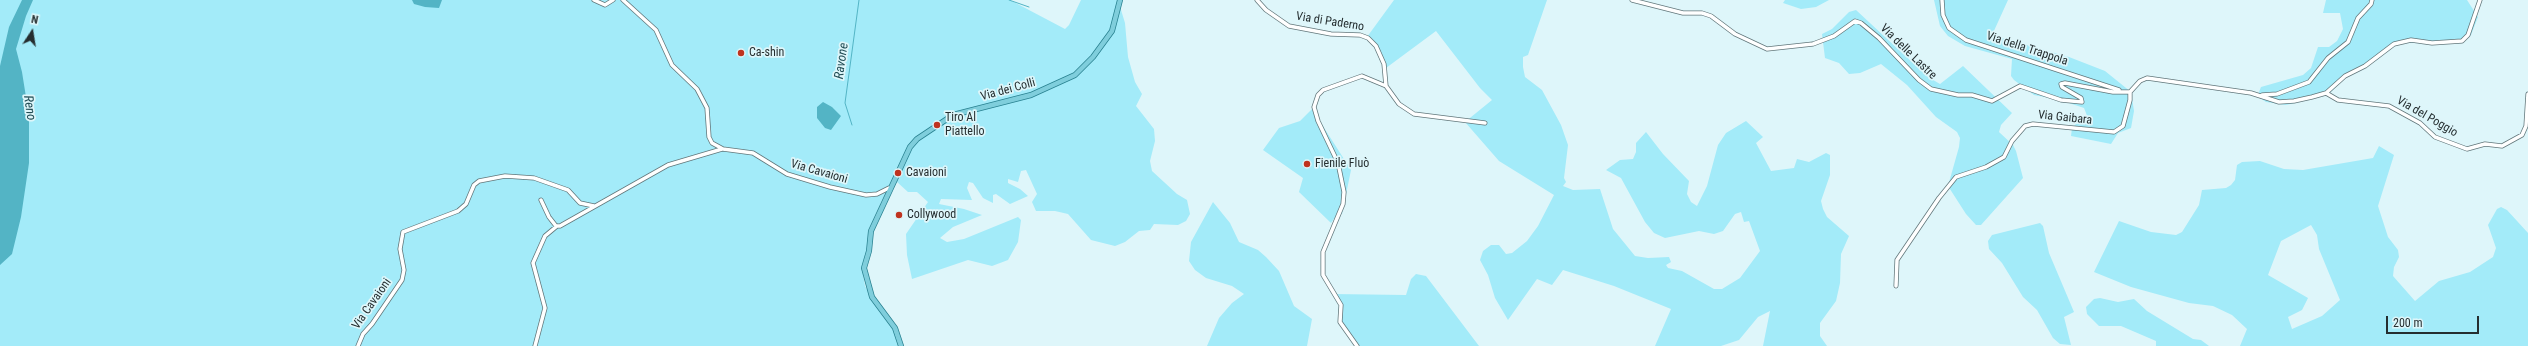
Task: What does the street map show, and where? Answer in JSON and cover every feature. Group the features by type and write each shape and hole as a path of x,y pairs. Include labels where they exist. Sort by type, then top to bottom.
{"main road":[{"name":"Via dei Colli","path":"901,346 896,328 872,297 864,272 871,231 889,188 895,180 913,143 942,121 964,111 1031,95 1062,82 1080,71 1112,31 1120,0"}],"street":[{"path":"594,0 605,5 613,0"},
{"path":"623,0 656,30 672,65 697,89 707,108 710,141 723,148"},
{"name":"Via di Paderno","path":"1257,0 1266,10 1289,26 1331,34 1360,35 1368,38 1381,54 1387,80 1386,86"},
{"name":"Via delle Lastre","path":"1632,0 1683,13 1702,13 1711,16 1740,37 1766,49 1813,44 1834,36 1854,22 1861,23 1879,38 1919,80 1932,89 1958,95 1972,95 1992,101 2020,86 2061,100 2082,102 2081,98 2062,87 2061,84 2065,83 2113,92 2130,92"},
{"name":"Via della Trappola","path":"1942,0 1943,15 1949,28 1966,40 2114,89 2130,92"},
{"path":"2260,96 2281,93 2308,82 2328,58 2348,42 2358,18 2371,4 2372,0"},
{"path":"2130,92 2140,81 2156,78 2182,85 2260,96 2279,102 2294,101 2312,97 2326,93 2345,76 2365,66 2394,44 2411,40 2432,43 2462,41 2468,35 2480,0"},
{"path":"1357,346 1340,322 1341,305 1323,275 1323,252 1343,204 1344,192 1338,163 1318,121 1314,107 1318,95 1323,90 1362,76 1386,86 1399,104 1414,114 1485,123"},
{"name":"Via Gaibara","path":"1896,286 1896,260 1939,198 1956,178 1997,162 2004,157 2019,133 2029,124 2109,133 2120,129 2129,107 2130,92"},
{"name":"Via del Poggio","path":"2326,93 2338,100 2389,106 2420,123 2435,137 2467,149 2485,144 2502,146 2522,135 2526,126 2528,94"},
{"name":"Via Cavaioni","path":"535,346 545,308 533,263 546,236 558,226 674,162 723,148 750,152 787,174 830,187 870,195 889,188"},
{"name":"Via Cavaioni","path":"358,346 363,334 372,324 402,280 404,270 400,249 403,232 458,211 466,204 474,185 479,181 505,176 534,178 568,190 580,203 594,206"},
{"path":"540,200 545,212 558,226"}],"shaded area":[{"path":"0,0 1010,0 1065,29 1069,25 1081,0 1118,0 1125,23 1128,57 1135,82 1142,94 1136,106 1154,129 1155,141 1150,161 1152,171 1177,194 1187,200 1190,214 1186,221 1178,225 1154,224 1150,230 1139,231 1125,242 1115,246 1091,240 1068,214 1055,211 1036,211 1032,202 1037,194 1026,170 1021,171 1018,182 1008,179 1008,183 1020,189 1028,196 1010,204 996,194 993,195 993,203 983,198 973,183 969,182 967,188 972,200 941,199 939,204 964,209 982,215 953,227 940,238 947,242 964,239 1018,217 1021,220 1018,242 1008,260 992,266 968,260 912,279 907,255 906,234 928,202 917,192 908,192 897,182 886,192 868,231 868,250 863,265 863,274 865,286 882,315 895,331 900,346 0,346"},
{"path":"22,0 33,0 26,16 16,49 22,72 29,116 29,163 21,217 12,254 0,265 0,66 9,27"},
{"path":"412,0 442,0 439,8 425,7 414,4"},
{"path":"1394,0 1547,0 1528,55 1523,57 1523,67 1525,77 1542,90 1561,125 1568,145 1564,178 1566,182 1563,186 1573,190 1600,189 1613,229 1635,256 1648,258 1669,257 1671,262 1666,265 1668,268 1682,271 1714,289 1722,289 1740,278 1760,251 1749,221 1744,222 1741,212 1735,214 1723,231 1714,234 1699,231 1665,238 1654,233 1645,222 1621,178 1606,170 1620,160 1633,159 1636,152 1636,143 1646,132 1663,154 1689,181 1687,194 1691,202 1697,206 1707,186 1718,145 1726,133 1746,121 1763,137 1756,143 1771,171 1794,168 1797,159 1809,162 1826,153 1830,155 1830,175 1821,201 1827,217 1849,236 1841,254 1840,283 1836,301 1820,323 1820,336 1827,346 1763,346 1770,311 1758,317 1739,340 1721,346 1655,346 1671,309 1614,286 1563,270 1552,285 1537,279 1508,320 1495,298 1488,275 1480,260 1483,251 1491,245 1499,245 1506,254 1512,253 1527,241 1538,226 1554,195 1499,161 1465,122 1492,100 1480,88 1436,31 1386,68 1381,54 1367,37"},
{"path":"1785,0 1829,0 1816,7 1801,9 1783,3"},
{"path":"1934,0 2008,0 1993,33 1995,36 2069,57 2105,71 2131,92 2134,111 2131,128 2118,133 2111,144 2071,136 2072,128 2076,124 2090,123 2084,108 2060,100 2034,95 2011,76 2012,59 1965,46 1948,36 1940,26"},
{"path":"2326,0 2467,0 2478,17 2471,35 2463,41 2396,43 2377,60 2347,75 2331,92 2324,96 2286,105 2266,102 2260,98 2259,92 2261,87 2303,75 2311,68 2318,47 2329,47 2337,41 2343,29 2340,13 2323,13"},
{"path":"1856,10 1928,77 1940,84 1963,66 2012,113 2001,125 1999,132 2013,145 2023,178 1981,225 1976,225 1966,214 1948,186 1959,147 1960,138 1957,132 1936,117 1907,85 1881,64 1860,73 1849,74 1839,63 1825,58 1822,34 1832,29 1849,12"},
{"path":"823,102 832,107 841,116 831,130 825,128 817,118 817,107"},
{"path":"1312,109 1351,170 1342,214 1338,213 1331,223 1299,192 1303,178 1263,150 1279,128 1300,121"},
{"path":"2379,146 2394,155 2378,206 2388,237 2398,250 2399,257 2394,267 2393,276 2415,301 2439,281 2470,272 2493,257 2496,248 2488,225 2497,209 2501,207 2507,210 2528,233 2528,346 2240,346 2247,329 2232,315 2213,306 2189,303 2131,287 2094,272 2119,221 2151,232 2176,235 2182,232 2199,205 2202,190 2226,188 2231,185 2235,180 2237,165 2242,162 2260,161 2284,169 2303,170 2373,158","holes":["2311,225 2317,235 2319,249 2340,300 2322,316 2292,329 2288,317 2302,310 2308,298 2268,275 2281,241"]},
{"path":"1213,202 1230,223 1239,242 1258,250 1266,257 1279,271 1294,306 1312,319 1307,346 1207,346 1219,318 1232,303 1244,294 1232,286 1206,278 1195,270 1189,261 1191,242"},
{"path":"2040,223 2043,226 2049,253 2074,312 2064,317 2071,345 2060,344 2053,338 2037,310 2023,297 2002,263 1989,249 1988,241 1992,235"},
{"path":"1416,274 1426,276 1479,346 1358,346 1340,322 1339,305 1332,294 1406,295 1411,279"},
{"path":"2100,298 2118,302 2134,299 2147,311 2193,339 2201,340 2209,346 2156,346 2156,341 2121,326 2099,326 2087,314 2086,307 2094,299"}],"waterway":[{"name":"Ravone","path":"852,125 845,103 859,0"},
{"path":"1009,0 1029,7"}],"place":[{"name":"Ca-shin","path":"741,53"},
{"name":"Tiro Al Piattello","path":"937,125"},
{"name":"Fienile Fluò","path":"1307,164"},
{"name":"Cavaioni","path":"898,173"},
{"name":"Collywood","path":"899,215"}],"water label":[{"name":"Reno","path":"29,108"}]}
